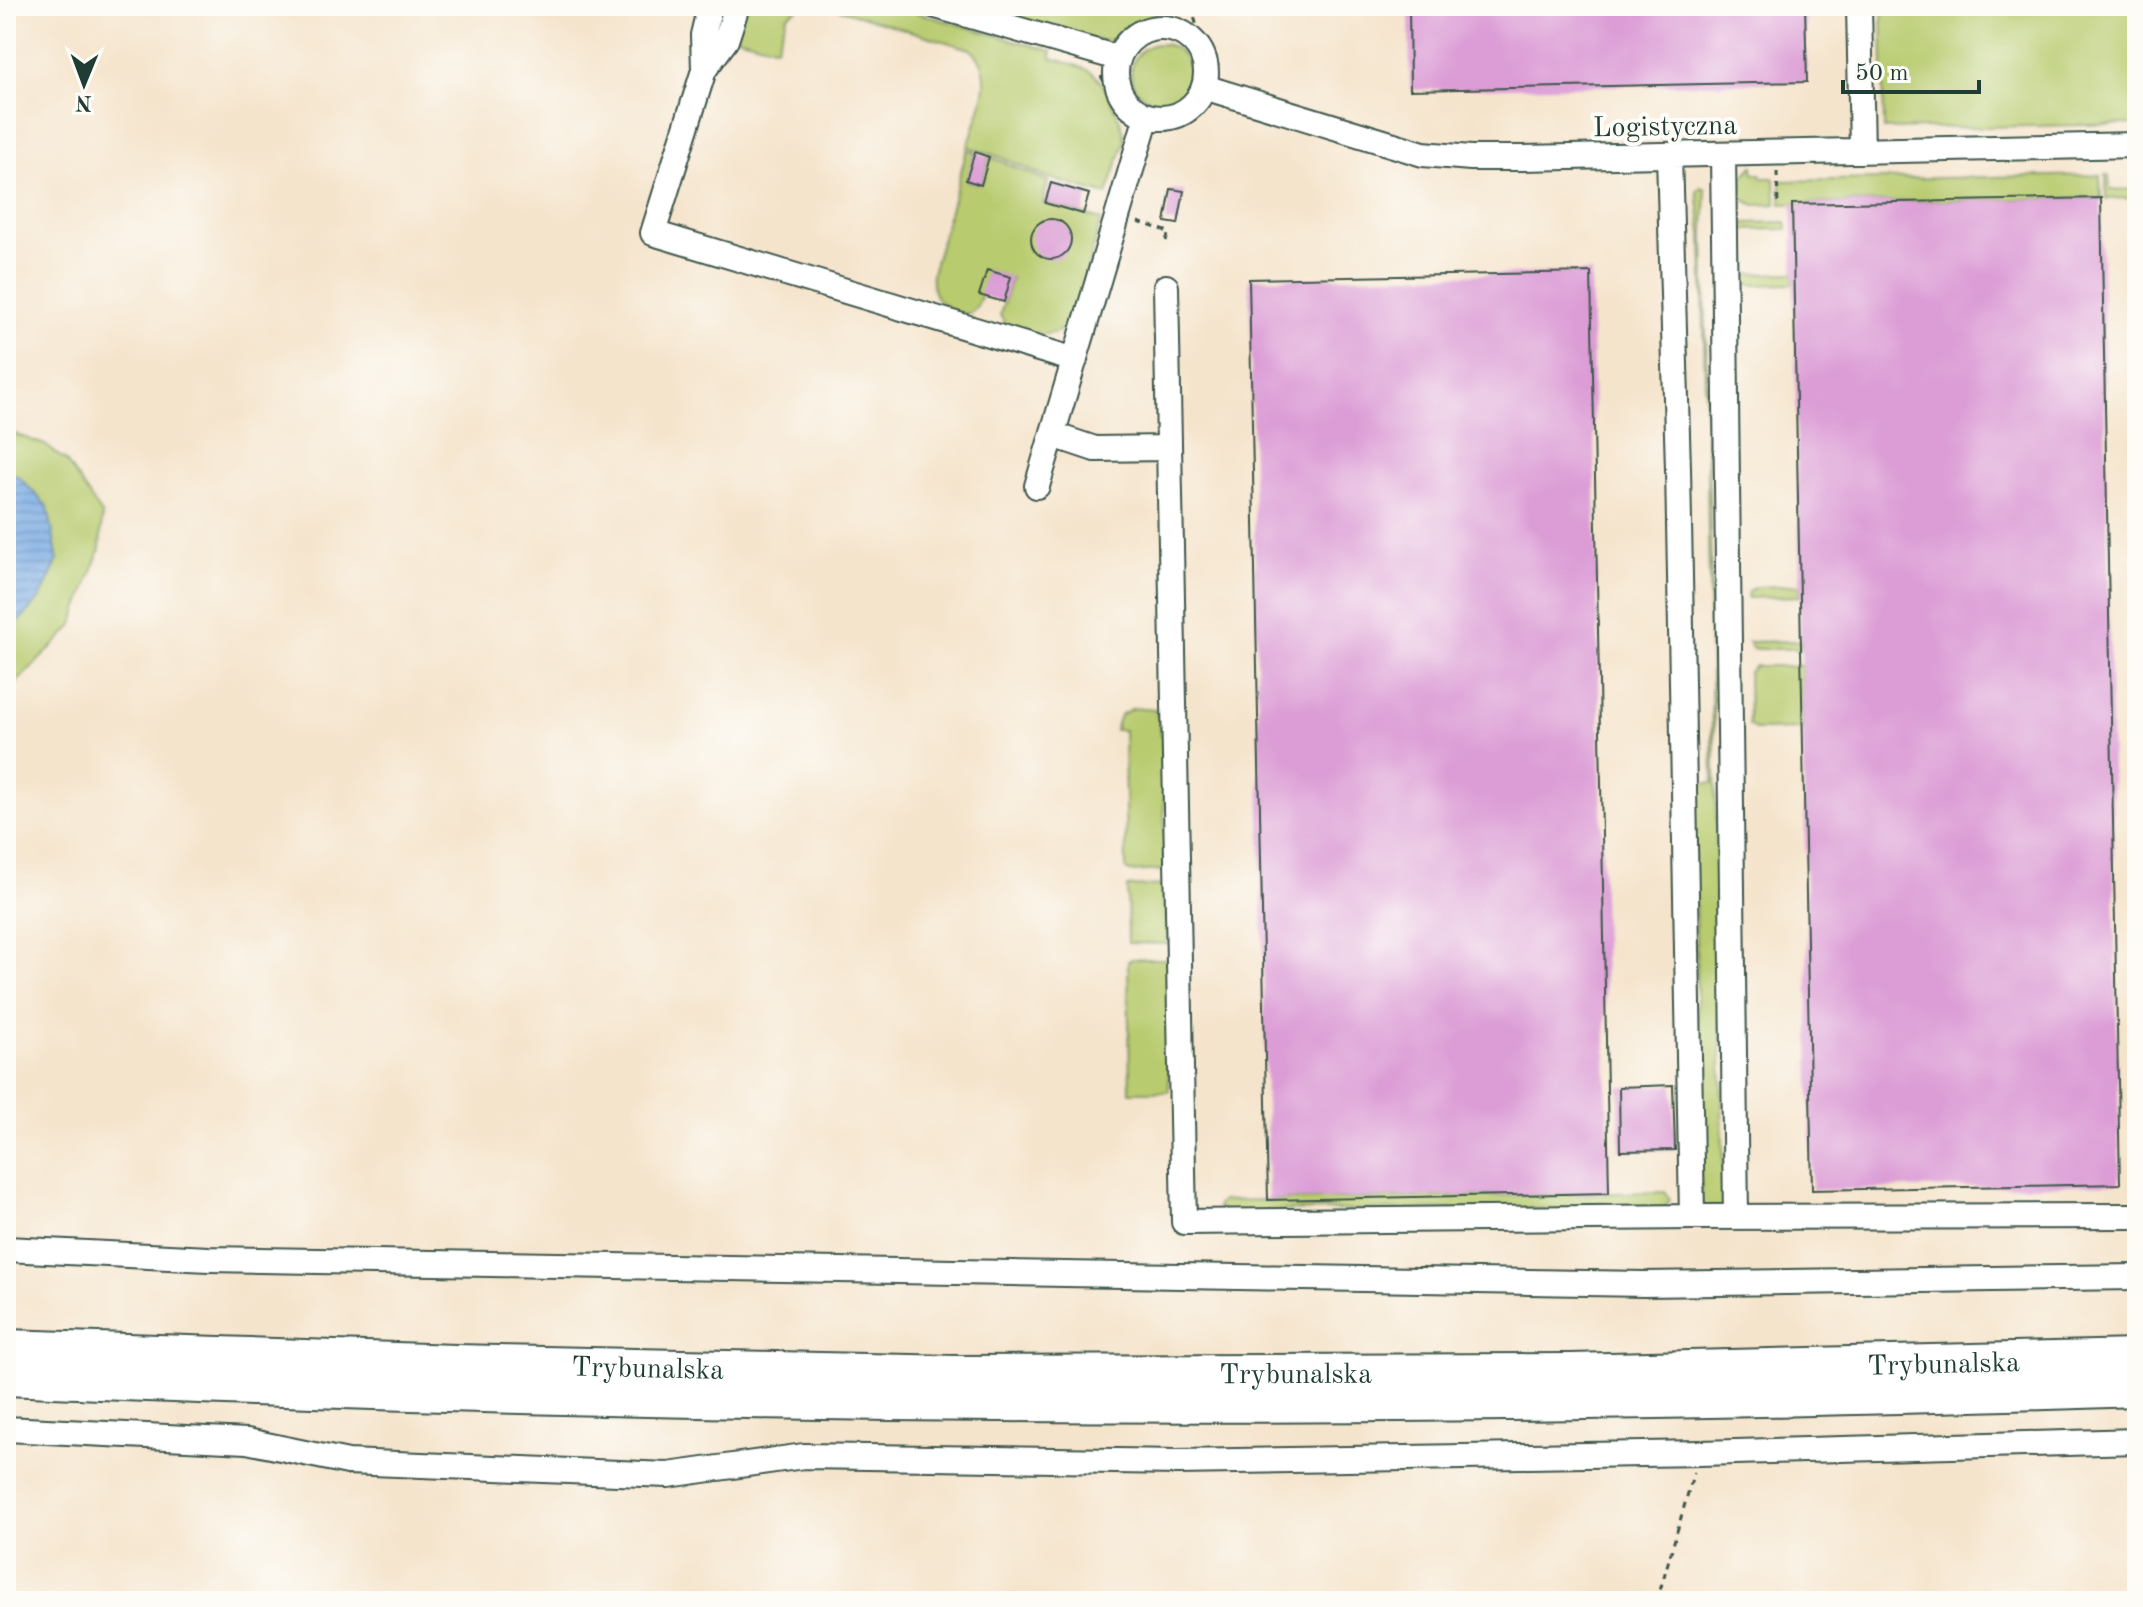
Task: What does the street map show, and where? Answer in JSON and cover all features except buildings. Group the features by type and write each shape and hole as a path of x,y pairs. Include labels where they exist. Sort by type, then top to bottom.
{"highway":[{"name":"Trybunalska","path":"6,1348 456,1363 956,1374 1570,1372 2137,1358"},
{"name":"Trybunalska","path":"6,1377 209,1387 673,1399 1355,1404 2137,1388"}],"street":[{"path":"704,70 703,35 710,6"},
{"path":"737,6 726,40 704,70 653,233 1075,360"},
{"path":"936,6 1118,58"},
{"path":"1859,6 1862,151"},
{"path":"1037,486 1144,126 1175,116 1205,98 1204,58 1177,18 1134,36 1118,58 1116,82 1120,93 1144,126"},
{"name":"Logistyczna","path":"1205,98 1246,99 1439,157 1523,158 2137,145"},
{"path":"1723,154 1736,1217"},
{"path":"1669,155 1692,1217"},
{"path":"1166,287 1184,1222 2137,1216"},
{"path":"1053,435 1095,449 1167,448"},
{"path":"6,1249 209,1259 1612,1283 2137,1277"},
{"path":"6,1429 247,1441 348,1462 668,1475 804,1456 1178,1462 1700,1453 2137,1441"}],"path":[{"path":"1194,6 1196,27 1213,53 1220,71 1234,82 1249,88 1246,99"},
{"path":"1094,70 1144,126 1166,131 1205,98"},
{"path":"1134,215 1139,223 1169,232 1166,241"},
{"path":"1657,1601 1700,1453"}],"green space":[{"path":"743,6 802,6 787,16 774,47 737,37"},
{"path":"828,6 893,6 1052,51 1051,58 1093,73 1113,104 1125,140 1107,195 1049,178 968,147 985,82 979,59 970,49"},
{"path":"981,6 1165,6 1130,30 1105,40 1091,39"},
{"path":"1882,6 2137,6 2137,124 1884,129"},
{"path":"1160,44 1181,52 1189,73 1181,94 1160,102 1139,94 1131,73 1139,52"},
{"path":"967,150 975,152 967,181 981,184 989,157 993,158 1048,181 1043,202 1101,220 1077,306 1065,322 1068,327 1037,334 1006,325 1000,315 1011,278 987,271 980,300 972,312 955,312 937,298 932,286 932,273"},
{"path":"1753,166 1754,174 1773,178 1776,204 1754,205 1740,198 1742,178"},
{"path":"2100,175 2101,198 1781,204 1781,181"},
{"path":"2106,175 2109,175 2110,190 2137,189 2137,198 2106,199"},
{"path":"1701,187 1706,189 1704,234 1724,1201 1722,1207 1707,1210 1701,1203 1693,784 1713,783 1702,234 1697,190"},
{"path":"1786,222 1787,229 1739,230 1743,223"},
{"path":"1794,273 1794,284 1752,285 1744,282 1741,274"},
{"path":"6,431 45,445 66,461 102,515 100,549 72,627 6,693"},
{"path":"1800,585 1800,596 1747,598 1748,591 1756,587"},
{"path":"1801,641 1801,649 1758,649 1752,648 1748,642"},
{"path":"1755,666 1802,666 1803,729 1756,730 1749,725 1748,673"},
{"path":"1133,708 1155,710 1160,735 1163,736 1165,870 1126,870 1124,730 1115,730 1120,715"},
{"path":"1165,885 1168,944 1128,943 1127,887"},
{"path":"1128,961 1168,961 1169,1092 1130,1092"},
{"path":"1666,1192 1670,1200 1664,1208 1219,1211 1217,1207 1222,1201"}],"water":[{"path":"6,472 17,475 48,507 58,560 41,597 6,636"}]}
